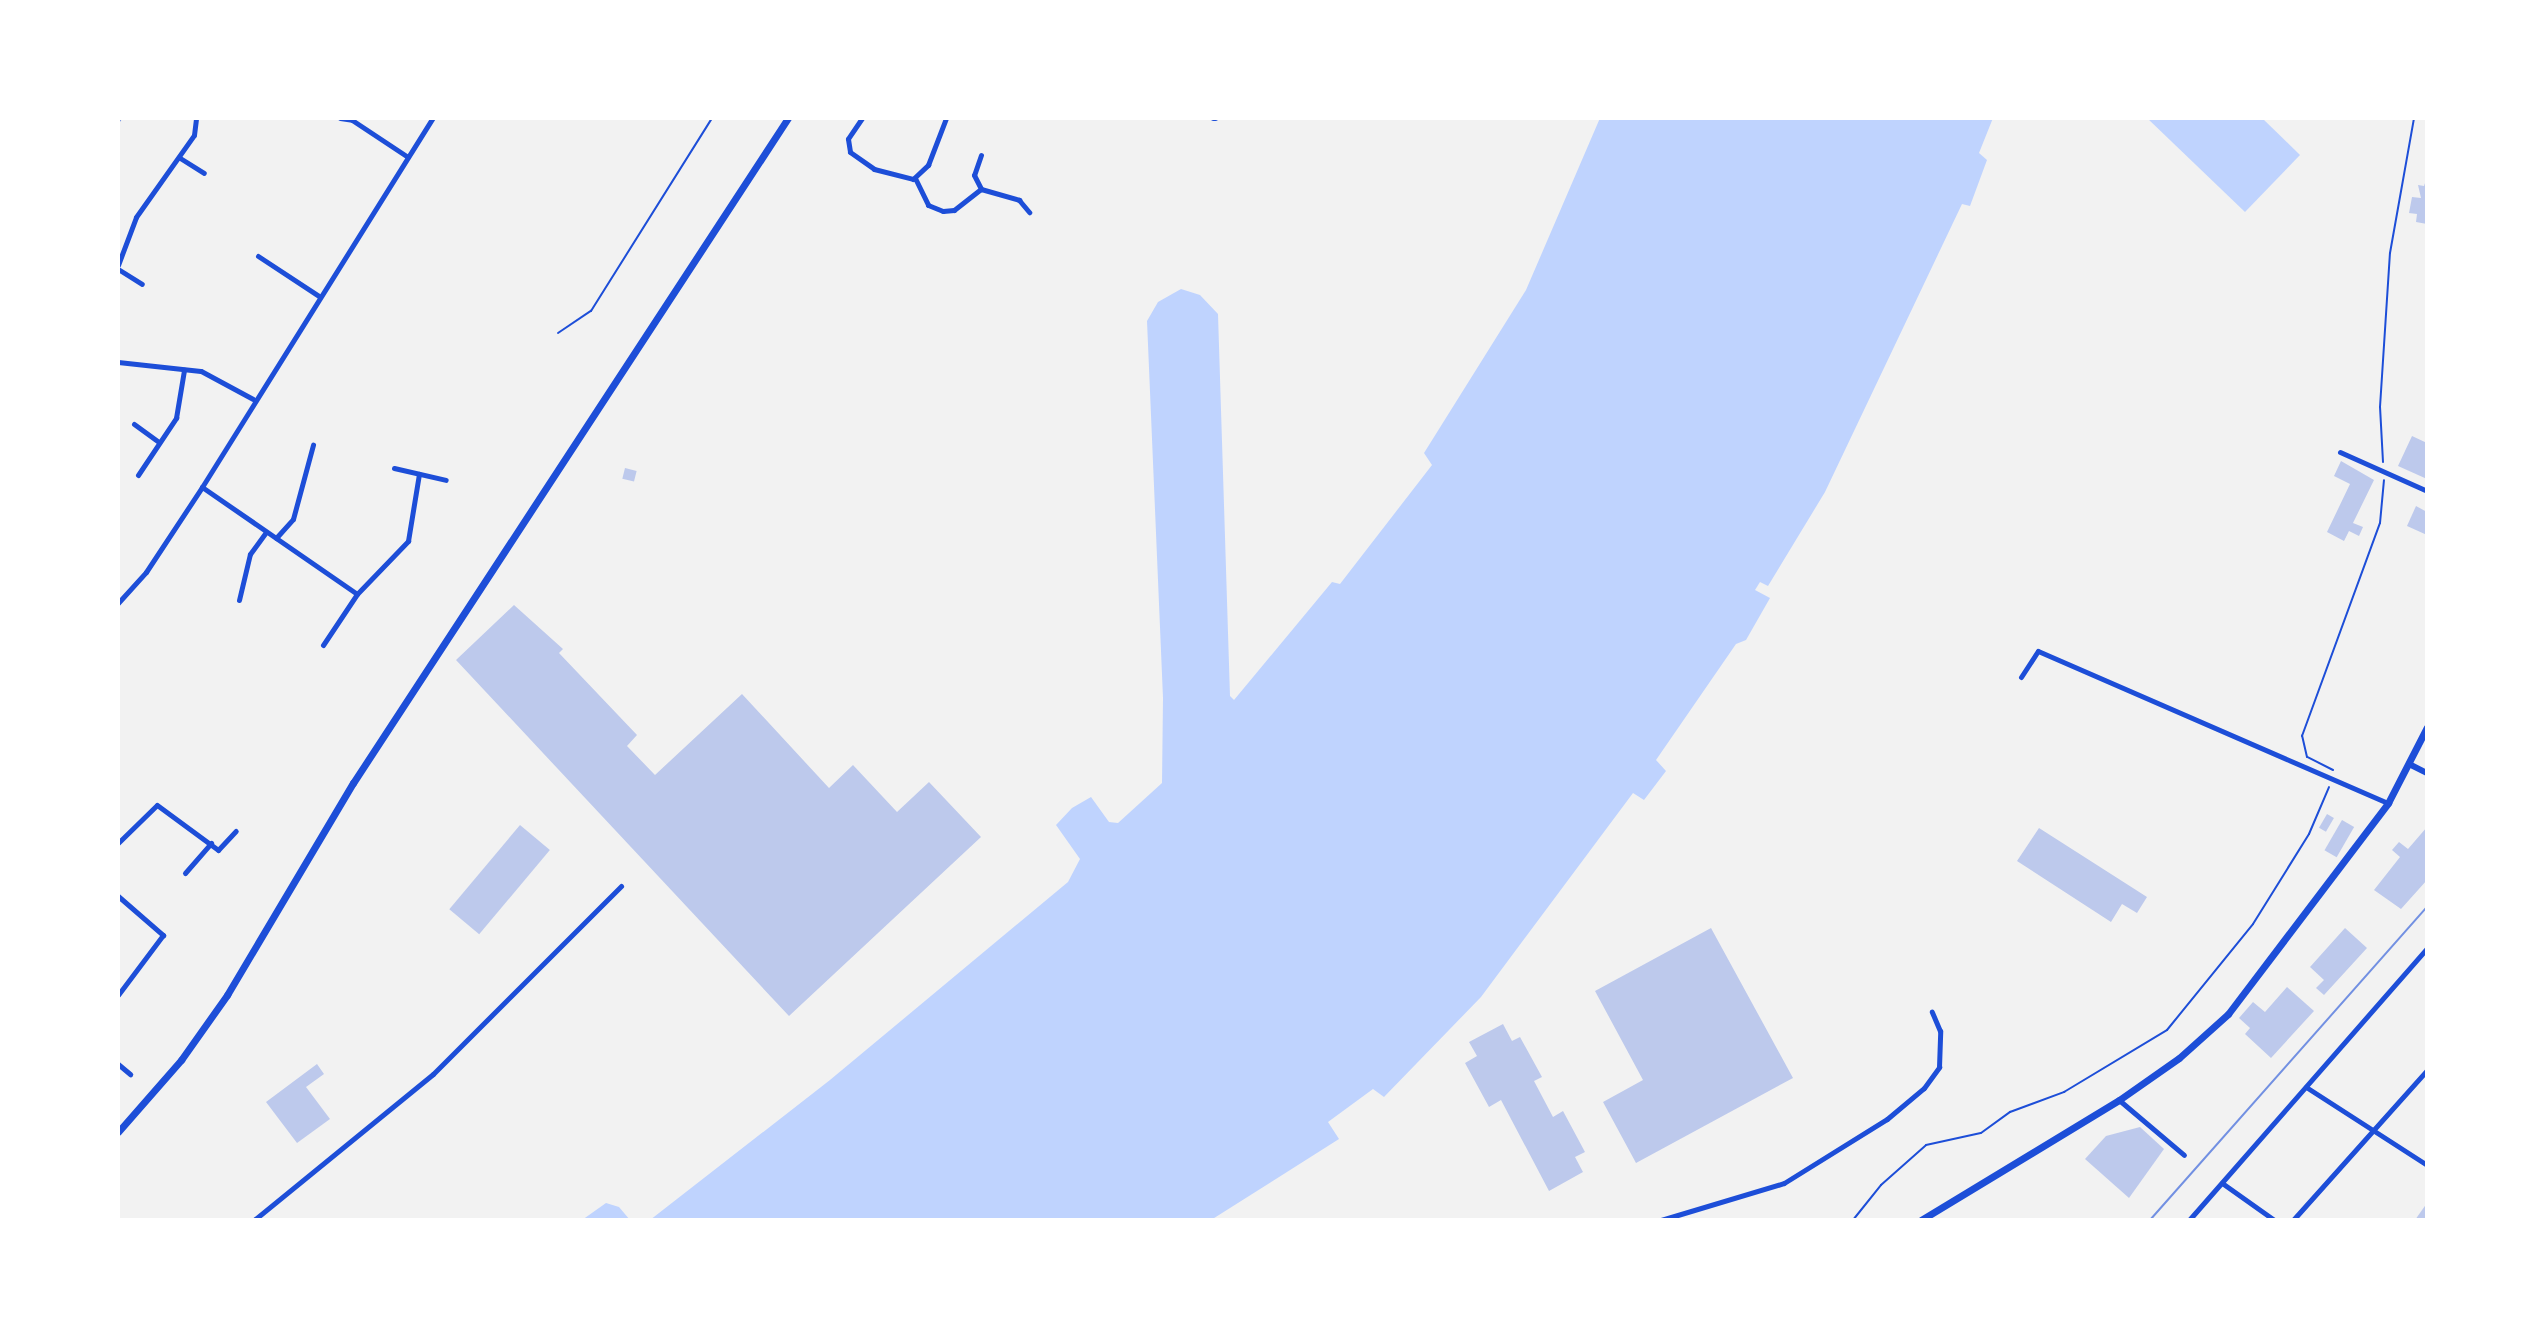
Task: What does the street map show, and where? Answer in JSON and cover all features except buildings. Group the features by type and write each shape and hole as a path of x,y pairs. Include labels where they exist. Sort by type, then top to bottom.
{"main road":[{"path":"118,1132 181,1060 227,995 368,759 788,118"},
{"path":"1921,1220 2119,1100 2179,1058 2228,1014 2388,803 2411,765 2427,727"}],"street":[{"path":"142,284 118,267 136,217 194,135 196,118"},
{"path":"340,118 352,120 408,157"},
{"path":"118,603 202,487 253,399 433,118"},
{"path":"862,118 848,139 850,152 879,171 915,178"},
{"path":"915,178 928,165 946,118"},
{"path":"981,155 974,175 981,189"},
{"path":"180,158 204,173"},
{"path":"915,178 928,205 943,211 954,210 981,189"},
{"path":"981,189 1011,196 1029,212"},
{"path":"258,256 319,296"},
{"path":"118,362 201,371 253,399"},
{"path":"138,475 176,418 184,370"},
{"path":"134,424 159,442"},
{"path":"276,538 293,519 313,445"},
{"path":"2340,452 2427,491"},
{"path":"394,468 446,480"},
{"path":"323,645 357,594 408,541 419,474"},
{"path":"202,487 357,594"},
{"path":"239,600 250,554 266,532"},
{"path":"2021,677 2038,651 2388,803"},
{"path":"2411,765 2427,773"},
{"path":"118,843 157,805 218,850 236,831"},
{"path":"185,873 211,843"},
{"path":"254,1220 433,1074 621,886"},
{"path":"118,896 163,935 118,995"},
{"path":"2189,1220 2427,948"},
{"path":"1661,1220 1682,1217 1784,1183 1887,1119 1924,1088 1939,1067 1940,1031 1932,1012"},
{"path":"118,1064 130,1074"},
{"path":"2293,1220 2427,1070"},
{"path":"2306,1087 2427,1165"},
{"path":"2119,1100 2184,1155"},
{"path":"2222,1183 2274,1220"}],"lane":[{"path":"558,333 591,311 712,118"}],"path":[{"path":"2383,462 2380,407 2390,253 2414,118"},
{"path":"1853,1220 1881,1185 1926,1145 1981,1133 2010,1112 2064,1092 2167,1030 2262,909 2309,834 2332,781 2333,770 2307,757 2302,736 2380,523 2384,484"}],"water":[{"path":"1600,118 1993,118 1979,153 1987,160 1970,206 1962,204 1825,492 1768,586 1760,582 1755,590 1770,598 1746,640 1736,644 1656,760 1666,771 1644,800 1633,793 1481,997 1384,1097 1373,1089 1328,1122 1339,1139 1211,1220 650,1220 830,1080 1068,882 1080,859 1056,825 1072,808 1091,797 1109,822 1118,823 1162,783 1163,698 1147,321 1158,302 1181,289 1200,295 1218,314 1230,696 1234,700 1332,582 1340,584 1432,465 1424,453 1526,290"},
{"path":"2147,118 2262,118 2300,155 2245,212"},
{"path":"606,1203 619,1207 630,1220 582,1220"}],"tram line":[{"path":"2150,1220 2427,907"}]}
